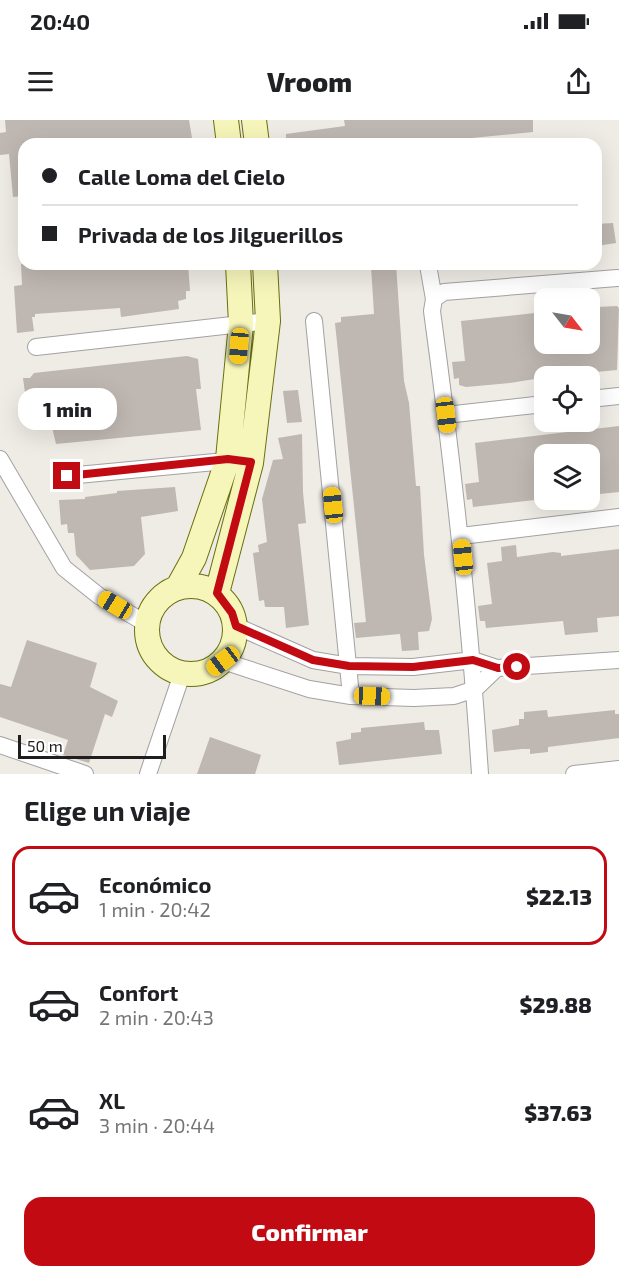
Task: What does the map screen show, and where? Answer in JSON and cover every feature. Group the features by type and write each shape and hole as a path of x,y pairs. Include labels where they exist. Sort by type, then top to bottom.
{"street":[{"path":"226,120 228,138"},
{"path":"254,120 256,138"},
{"path":"178,587 240,461 241,324 238,270"},
{"path":"217,593 268,321 265,270"},
{"path":"429,270 434,299 432,311 461,536 473,660 480,774"},
{"path":"434,299 444,292 618,278"},
{"path":"36,347 268,321"},
{"path":"314,321 351,696"},
{"path":"600,398 619,396"},
{"path":"446,415 534,405"},
{"path":"0,459 64,568 99,596 147,624"},
{"path":"67,476 240,461"},
{"path":"461,536 619,517"},
{"path":"178,587 205,587 217,593 229,608 236,626 231,651 223,661 204,672 182,674 170,670 151,651 147,624 152,608 163,595 178,587"},
{"path":"236,626 313,660 349,666 413,667 473,660 498,668 619,660"},
{"path":"223,661 309,688 351,696 454,696 475,689 498,668"},
{"path":"148,774 182,674"},
{"path":"0,746 85,774"},
{"path":"574,774 619,769"}],"building":[{"path":"5,120 189,120 192,138 18,138 18,197 13,197 9,154 0,155 0,133 6,132"},
{"path":"344,120 533,120 533,132 472,138 286,138 286,134 345,126"},
{"path":"613,223 616,243 602,245 602,224"},
{"path":"21,270 188,270 190,291 186,291 186,299 178,301 179,309 121,317 120,308 35,314 35,317 32,317 34,331 17,333 14,286 22,285"},
{"path":"371,270 396,270 404,381 409,403 416,486 420,486 424,555 432,619 429,631 418,632 419,650 402,651 400,634 356,638 354,623 366,622 335,323 341,322 341,317 374,314"},
{"path":"617,306 619,308 617,370 600,372 600,366 534,366 534,379 466,387 459,385 459,378 454,379 452,362 465,361 461,321 534,313 534,354 600,354 600,307"},
{"path":"187,356 198,359 201,389 196,389 201,430 56,444 45,398 26,400 23,378 30,378 34,373"},
{"path":"298,390 302,422 287,423 283,391"},
{"path":"619,426 619,492 600,494 600,444 534,444 534,500 473,507 472,499 467,500 465,484 479,482 475,443 568,432 600,432 600,428"},
{"path":"302,434 306,523 298,524 309,625 286,628 284,607 265,607 264,600 259,601 253,553 259,552 258,545 267,542 262,499 273,460 283,459 278,438"},
{"path":"175,487 178,511 141,517 145,554 134,566 90,570 76,555 74,533 68,533 67,524 61,525 59,500 85,499 85,497 117,493 117,491"},
{"path":"516,545 517,557 553,552 561,553 561,556 619,549 619,616 597,618 598,632 565,635 563,621 486,628 485,621 480,621 478,606 492,604 487,563 502,561 501,547"},
{"path":"27,640 97,663 90,687 118,701 112,717 105,714 89,763 63,755 68,740 0,717 0,684 11,687"},
{"path":"547,710 548,717 615,710 615,714 619,714 619,738 548,747 548,752 530,754 530,749 522,749 494,752 492,730 519,725 519,719 524,719 524,712"},
{"path":"424,722 425,730 439,730 442,754 339,765 336,742 351,739 351,733 361,732 361,728"},
{"path":"210,737 261,755 255,774 197,774"}],"route":[{"path":"67,476 228,459 251,462 217,593 226,602 236,626 313,660 349,666 413,667 450,665 473,660 498,668 517,667"}]}
